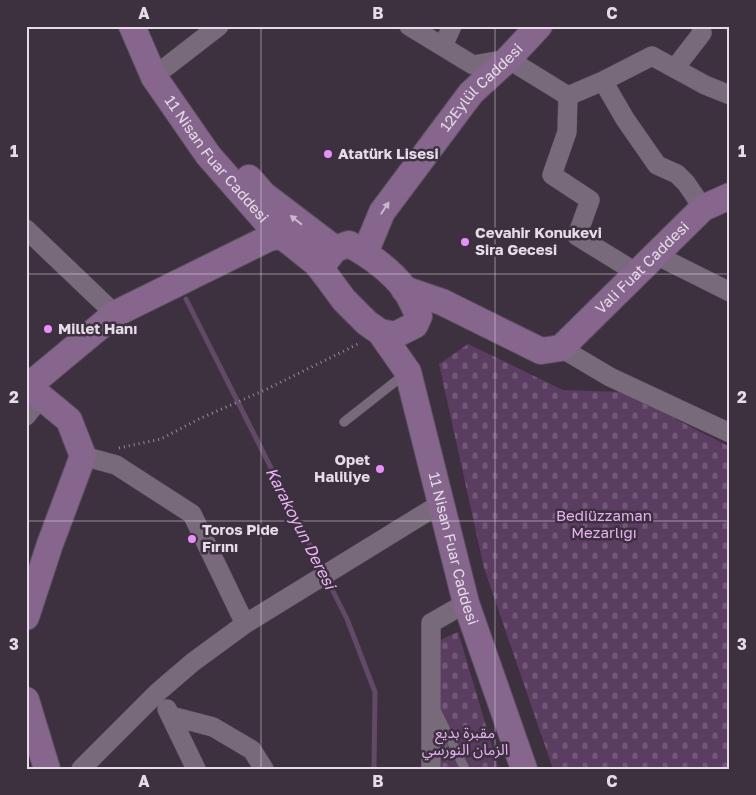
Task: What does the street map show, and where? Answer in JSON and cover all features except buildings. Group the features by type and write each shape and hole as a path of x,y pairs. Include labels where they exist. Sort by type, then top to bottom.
{"main road":[{"name":"11 Nisan Fuar Caddesi","path":"132,26 154,76 208,155 272,228 316,263 350,306 366,323 380,332 408,372 466,603 524,769"},
{"name":"11 Nisan Fuar Caddesi","path":"148,26 161,58 200,120 264,195 335,249"},
{"name":"12Eylül Caddesi","path":"365,253 382,212 471,93 508,59 538,26"},
{"name":"Vali Fuat Caddesi","path":"561,348 703,208 730,196"},
{"path":"26,617 50,544 83,456 69,420 30,397 115,314 269,238 281,236"},
{"path":"324,273 324,263 335,249 349,244 365,253 404,289 419,316 415,325 408,372"},
{"path":"404,289 442,302 540,351 561,348"},
{"path":"380,332 395,335 415,325"},
{"path":"27,705 47,769"}],"street":[{"path":"166,67 219,26"},
{"path":"410,26 474,65 508,59 568,96"},
{"path":"443,46 452,26"},
{"path":"675,68 702,33 701,26"},
{"path":"568,96 603,81 652,56 705,85 730,95"},
{"path":"603,81 625,119 657,165 677,174 686,183 703,208"},
{"path":"568,96 567,132 552,175 590,200 577,236 637,273"},
{"path":"26,229 115,314"},
{"path":"656,255 730,292"},
{"path":"561,348 610,377 730,433"},
{"path":"83,456 116,465 192,514 245,624"},
{"path":"81,769 158,692 193,662 245,624 440,504"},
{"path":"431,769 431,623 466,603"},
{"path":"158,692 196,769"},
{"path":"171,716 214,727 252,750 264,769"}],"lane":[{"path":"344,422 408,372"},
{"path":"432,700 465,769"}],"path":[{"path":"160,439 327,360 380,332"}],"green space":[{"name":"Bediüzzaman Mezarlığı","path":"468,344 563,390 623,392 730,447 730,769 553,769 484,568 439,364"},
{"name":"مقبرة بديع الزمان النورسي","path":"458,632 499,769 441,769 438,641"}],"waterway":[{"name":"Karakoyun Deresi","path":"186,299 347,619 375,692 374,769"}],"place":[{"name":"Atatürk Lisesi","path":"328,154"},
{"name":"Cevahir Konukevi Sira Gecesi","path":"465,242"},
{"name":"Millet Hanı","path":"48,329"},
{"name":"Opet Haliliye","path":"380,469"},
{"name":"Toros Pide Fırını","path":"192,539"}]}
